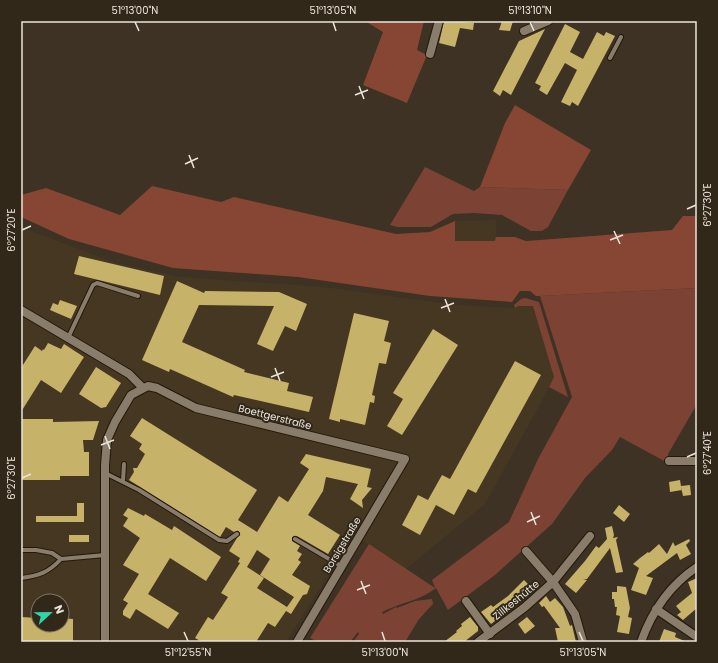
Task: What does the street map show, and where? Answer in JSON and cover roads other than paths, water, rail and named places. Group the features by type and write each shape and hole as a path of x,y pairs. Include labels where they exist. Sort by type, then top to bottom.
{"street":[{"path":"430,54 438,21"},
{"path":"524,31 548,21"},
{"path":"21,310 129,374 142,388 131,395 115,422 107,440 104,473 105,642"},
{"name":"Boettgerstraße","path":"142,388 148,386 157,388 196,408 405,459"},
{"name":"Borsigstraße","path":"297,642 405,459"},
{"path":"669,461 697,461"},
{"name":"Zillkeshütte","path":"478,642 525,607 553,582 590,536"},
{"name":"Zillkeshütte","path":"526,551 553,582 575,614 583,642"},
{"path":"641,642 656,609 672,587 697,567"},
{"name":"Zillkeshütte","path":"466,601 490,634"},
{"path":"656,609 697,637"}],"lane":[{"path":"610,58 621,37"},
{"path":"68,338 93,285 97,283 138,296"},
{"path":"123,481 124,464"},
{"path":"104,473 123,481 219,540 227,541 237,534"},
{"path":"295,538 341,566"},
{"path":"21,550 36,550 52,553 61,559 104,555"},
{"path":"21,578 40,575 51,570 61,559"}]}
